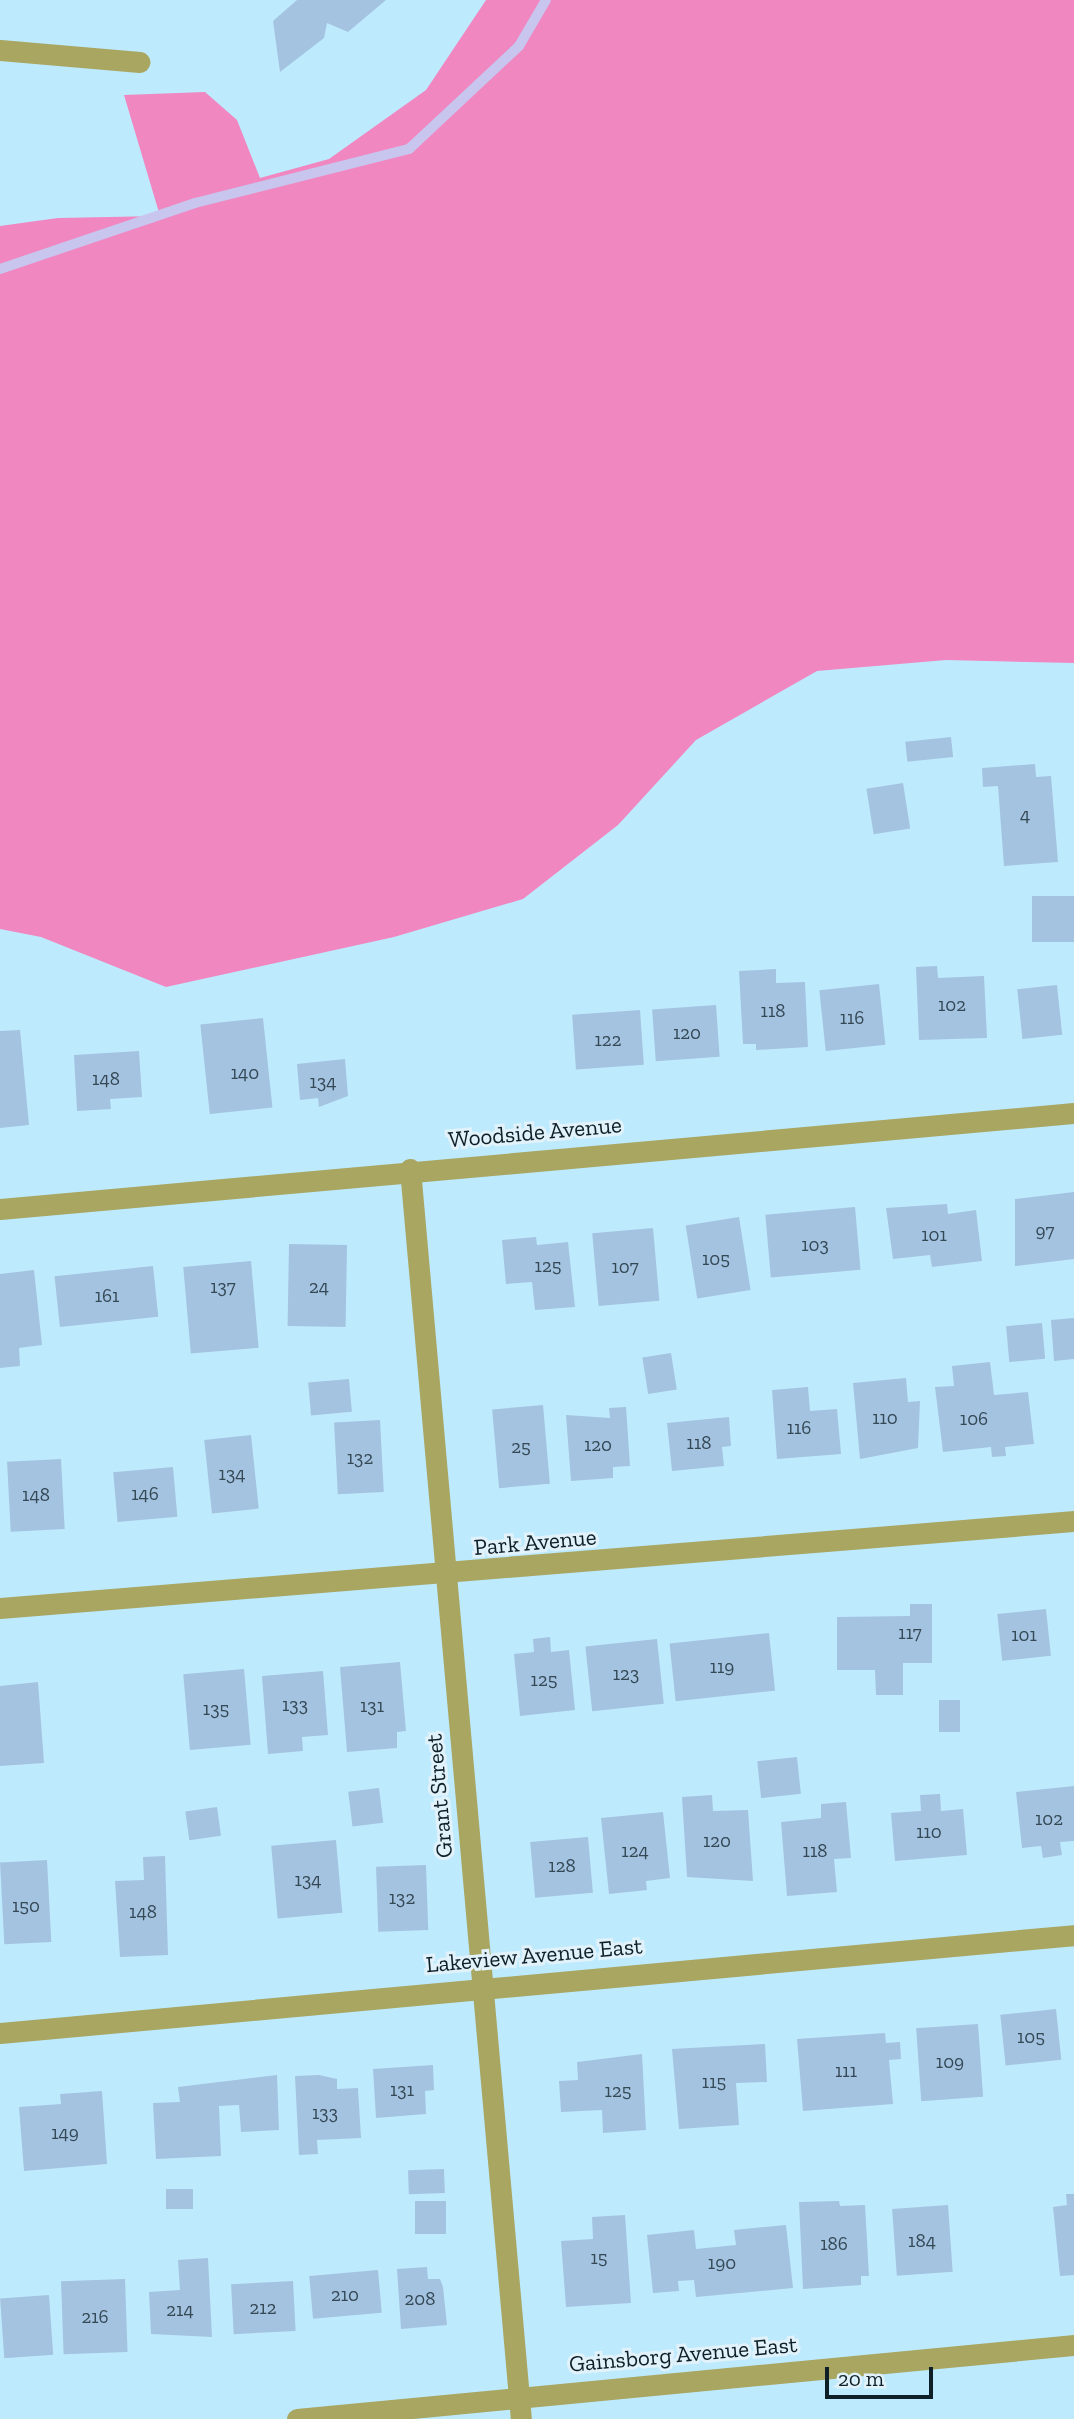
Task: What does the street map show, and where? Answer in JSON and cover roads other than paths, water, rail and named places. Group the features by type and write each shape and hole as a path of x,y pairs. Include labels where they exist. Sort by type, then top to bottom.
{"street":[{"path":"0,50 139,62"},
{"name":"Woodside Avenue","path":"0,1209 410,1169 1074,1113"},
{"name":"Grant Street","path":"410,1169 521,2419"},
{"name":"Park Avenue","path":"0,1608 446,1576 1074,1521"},
{"name":"Lakeview Avenue East","path":"0,2033 482,1986 1074,1935"},
{"name":"Gainsborg Avenue East","path":"297,2419 1074,2345"}],"waterway":[{"path":"0,269 195,203 409,149 519,46 546,0"}]}
